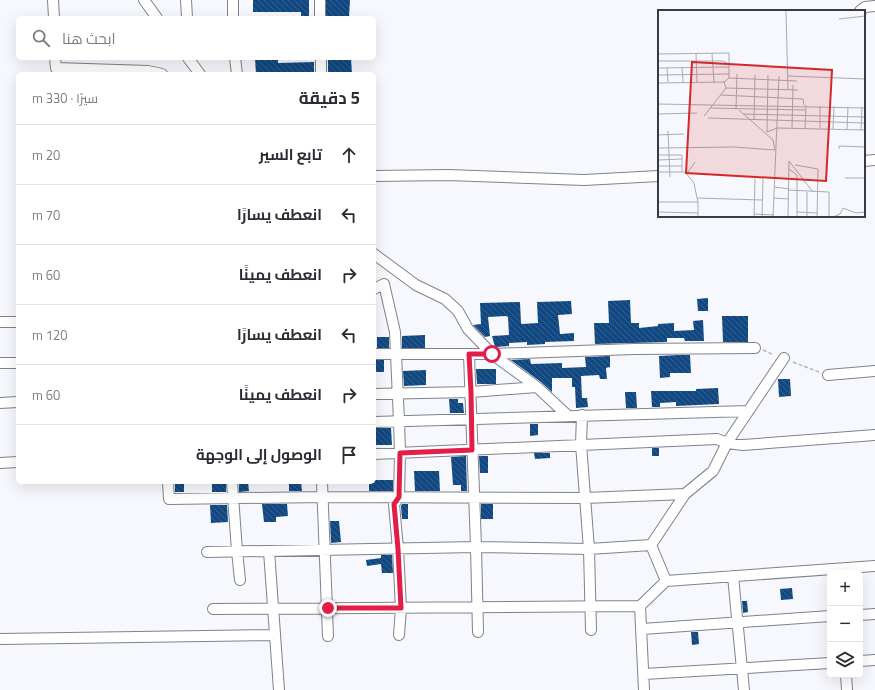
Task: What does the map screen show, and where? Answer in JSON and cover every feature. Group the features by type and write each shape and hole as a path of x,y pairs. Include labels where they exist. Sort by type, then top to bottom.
{"street":[{"path":"53,0 54,16"},
{"path":"144,0 156,16"},
{"path":"186,0 187,16"},
{"path":"233,0 233,16"},
{"path":"320,0 320,16"},
{"path":"861,10 865,7 875,6"},
{"path":"56,60 56,68 148,70 155,72"},
{"path":"190,60 198,72"},
{"path":"235,60 237,72"},
{"path":"321,60 321,72"},
{"path":"865,161 875,160"},
{"path":"376,176 448,175 584,180 658,176"},
{"path":"376,255 416,285 444,299 458,311 468,330 492,354 537,387 567,415"},
{"path":"376,288 384,284 395,332 400,453 399,497 394,504 401,608 399,635"},
{"path":"0,322 16,322"},
{"path":"376,354 492,354 634,349 755,348"},
{"path":"469,354 478,632"},
{"path":"651,545 685,494 713,471 727,443 784,358"},
{"path":"0,363 16,363"},
{"path":"828,375 875,371"},
{"path":"376,394 397,395 471,392 537,387"},
{"path":"0,402 16,402"},
{"path":"376,422 567,415 748,411"},
{"path":"582,415 581,444 589,549 591,630"},
{"path":"376,454 718,439 727,443 743,445 875,435"},
{"path":"0,463 16,462"},
{"path":"168,484 169,499 323,497 585,498 685,494"},
{"path":"232,484 240,580"},
{"path":"322,484 328,636"},
{"path":"207,552 476,548 589,549 651,545"},
{"path":"651,545 666,581"},
{"path":"269,551 279,690"},
{"path":"846,570 875,566"},
{"path":"213,609 640,606 666,581 827,572"},
{"path":"733,576 744,690"},
{"path":"640,606 644,690"},
{"path":"863,615 875,614"},
{"path":"642,629 827,616"},
{"path":"0,639 275,635"},
{"path":"863,661 875,660"},
{"path":"644,674 827,663"},
{"path":"846,678 847,690"}],"building":[{"path":"253,0 309,0 309,16 301,16 301,12 253,12"},
{"path":"326,0 350,0 349,16 326,16"},
{"path":"255,60 278,60 278,63 314,62 314,72 256,72"},
{"path":"328,60 351,60 352,72 328,72"},
{"path":"708,298 708,311 698,311 697,299"},
{"path":"630,300 631,323 639,323 639,328 658,326 658,324 674,323 674,331 694,330 693,321 703,320 704,341 685,341 684,338 667,338 667,342 595,344 594,323 609,323 608,301"},
{"path":"571,301 572,314 558,315 560,334 574,333 574,341 545,342 545,344 527,345 527,342 509,343 509,346 495,347 492,336 509,335 508,317 488,317 490,336 485,337 473,325 481,324 480,303 520,302 522,324 538,323 537,302"},
{"path":"722,316 748,316 748,342 723,342"},
{"path":"425,335 425,348 402,348 402,336"},
{"path":"377,337 389,337 389,348 377,348"},
{"path":"690,355 691,373 670,373 670,377 660,378 659,356"},
{"path":"610,356 610,367 606,368 607,379 600,379 599,375 581,376 582,398 587,398 588,407 576,408 575,387 572,387 572,378 552,378 552,392 511,360 530,359 531,364 562,363 562,368 586,367 585,357"},
{"path":"376,360 384,360 384,372 376,372"},
{"path":"476,369 496,369 496,384 477,384"},
{"path":"426,370 426,385 404,386 403,371"},
{"path":"778,379 790,379 791,396 779,397"},
{"path":"718,388 719,404 676,406 676,402 660,403 660,407 652,407 651,391 696,391 696,389"},
{"path":"625,392 636,392 637,408 626,408"},
{"path":"449,399 458,399 458,403 463,403 464,413 450,413"},
{"path":"530,424 538,424 538,435 530,436"},
{"path":"376,428 391,428 392,445 376,445"},
{"path":"652,448 659,448 659,456 652,456"},
{"path":"534,453 550,453 550,458 535,459"},
{"path":"466,456 467,491 461,491 461,485 453,485 451,457"},
{"path":"479,456 488,456 488,473 480,473"},
{"path":"414,471 439,471 440,491 415,491"},
{"path":"376,480 393,480 393,491 369,491 369,484 376,484"},
{"path":"175,484 184,484 184,492 175,492"},
{"path":"212,484 226,484 226,492 212,492"},
{"path":"239,484 248,484 249,491 239,492"},
{"path":"289,484 301,484 302,491 289,491"},
{"path":"262,504 287,504 288,516 276,517 276,522 264,522"},
{"path":"402,504 408,504 408,519 402,519"},
{"path":"481,504 493,504 493,519 481,519"},
{"path":"210,505 227,505 228,522 211,523"},
{"path":"330,521 339,521 341,542 331,543"},
{"path":"381,555 392,555 393,573 382,573 381,564 367,566 366,560 381,558"},
{"path":"792,588 793,599 781,600 780,589"},
{"path":"742,601 747,601 748,612 743,613"},
{"path":"691,632 698,632 699,644 692,645"}],"route":[{"path":"328,608 401,608 394,504 399,497 400,453 472,450 469,354 492,354"}]}
